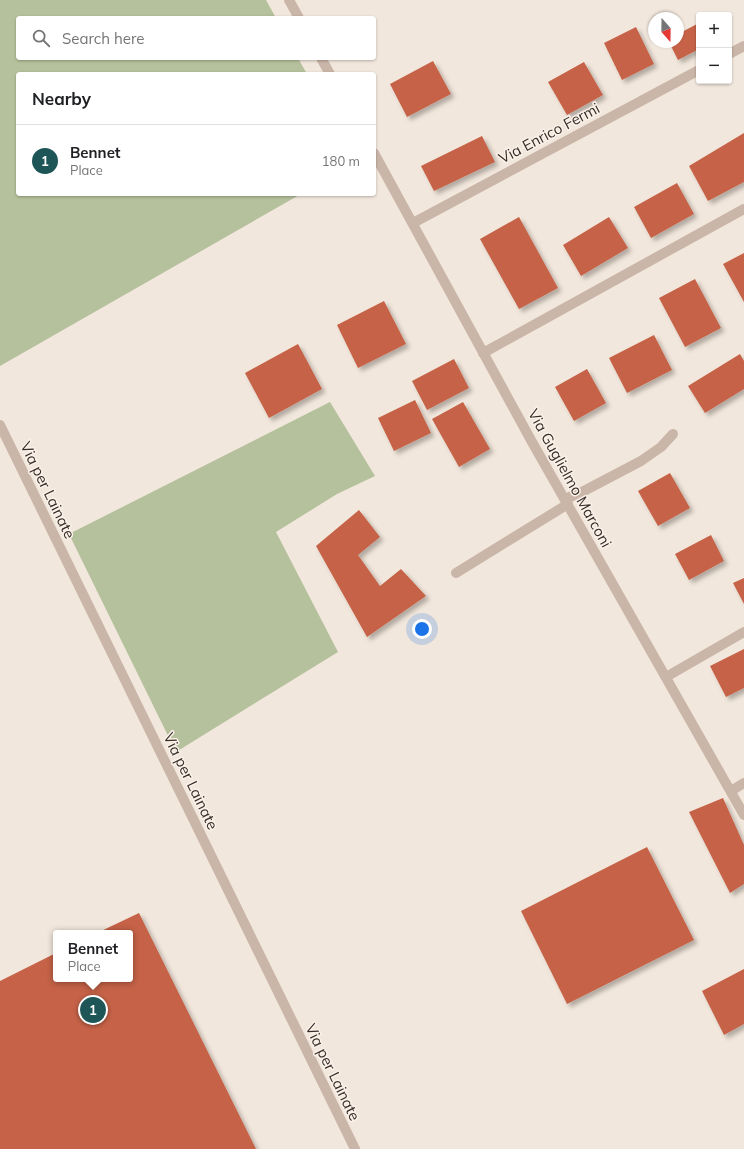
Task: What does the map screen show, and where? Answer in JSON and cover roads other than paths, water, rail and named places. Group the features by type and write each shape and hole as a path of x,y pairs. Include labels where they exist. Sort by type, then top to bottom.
{"street":[{"path":"289,0 298,16"},
{"path":"732,52 744,46"},
{"path":"322,60 329,72"},
{"name":"Via Enrico Fermi","path":"413,223 696,72"},
{"name":"Via Guglielmo Marconi","path":"376,157 566,502 744,815"},
{"path":"483,353 744,209"},
{"name":"Via per Lainate","path":"0,425 355,1149"},
{"path":"456,574 566,502 641,461 661,447 673,434"},
{"path":"666,677 744,632"},
{"path":"731,791 744,783"}],"place":[{"name":"Bennet","path":"93,1010"}]}
